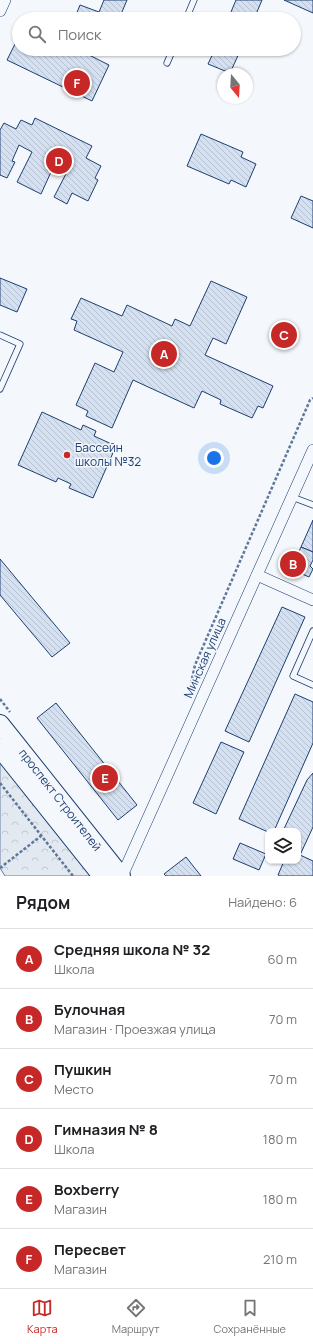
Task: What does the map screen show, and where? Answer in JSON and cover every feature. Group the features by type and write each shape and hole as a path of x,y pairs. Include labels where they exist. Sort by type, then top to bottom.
{"main road":[{"name":"проспект Строителей","path":"0,724 121,876"},
{"name":"проспект Строителей","path":"0,748 102,876"}],"street":[{"path":"0,11 5,0"},
{"name":"Минская улица","path":"121,876 313,450"},
{"path":"257,575 313,600"}],"lane":[{"path":"189,12 194,0"},
{"path":"167,63 170,56"},
{"path":"0,335 20,344 0,389"},
{"path":"292,497 313,506"},
{"path":"313,631 293,676 313,685"}],"path":[{"path":"194,716 190,688 195,665 310,400 313,398"},
{"path":"0,783 73,876"},
{"path":"0,868 42,836"}],"green space":[{"path":"0,761 92,876 5,876 0,868"}],"building":[{"path":"104,0 127,0 122,12 99,12"},
{"path":"236,0 262,0 257,12 231,12"},
{"path":"284,0 313,0 313,13"},
{"path":"80,5 99,12 77,12"},
{"path":"12,50 12,56 91,56 109,65 92,101 7,60"},
{"path":"212,56 238,56 232,68 218,68 208,64"},
{"path":"35,118 92,146 86,158 101,166 95,178 98,180 88,201 72,193 67,204 54,197 70,166 59,161 58,165 51,162 47,170 51,172 41,194 17,182 32,152 19,145 12,161 15,162 7,178 0,175 0,130 4,123 16,129 21,120 32,125"},
{"path":"201,134 243,152 241,157 256,164 246,187 231,180 229,184 187,166"},
{"path":"301,196 313,201 313,228 291,218"},
{"path":"0,278 27,289 17,312 0,305"},
{"path":"211,281 247,297 226,344 213,338 205,355 273,386 263,408 258,406 252,418 220,404 221,400 202,391 194,408 133,380 112,428 86,416 88,411 76,405 95,363 114,372 123,352 74,330 77,321 71,319 81,298 122,316 127,305 172,326 175,319 190,326"},
{"name":"Бассейн школы №32","path":"42,412 81,430 83,425 96,431 94,436 116,446 93,498 69,488 71,484 58,478 56,482 18,465"},
{"path":"313,520 313,552 301,547"},
{"path":"301,547 313,552 313,560 310,566 313,569 309,577 291,569"},
{"path":"0,559 70,643 52,657 0,595"},
{"path":"282,607 305,617 249,742 225,731"},
{"path":"295,694 313,702 313,743 275,828 265,828 265,831 239,819"},
{"path":"56,703 137,805 118,820 37,718"},
{"path":"221,742 244,752 216,814 193,803"},
{"path":"313,773 313,827 301,853 301,828 284,828 307,780"},
{"path":"240,843 265,854 259,870 233,859"},
{"path":"301,855 313,861 313,876 278,875 283,864 301,864"},
{"path":"186,857 201,876 166,876 164,874"}],"place":[{"name":"Пересвет","path":"77,83"},
{"name":"Гимназия № 8","path":"59,161"},
{"name":"Пушкин","path":"284,335"},
{"name":"Средняя школа № 32","path":"164,354"},
{"name":"Бассейн школы №32","path":"67,455"},
{"name":"Булочная","path":"293,564"},
{"name":"Boxberry","path":"105,778"}]}
